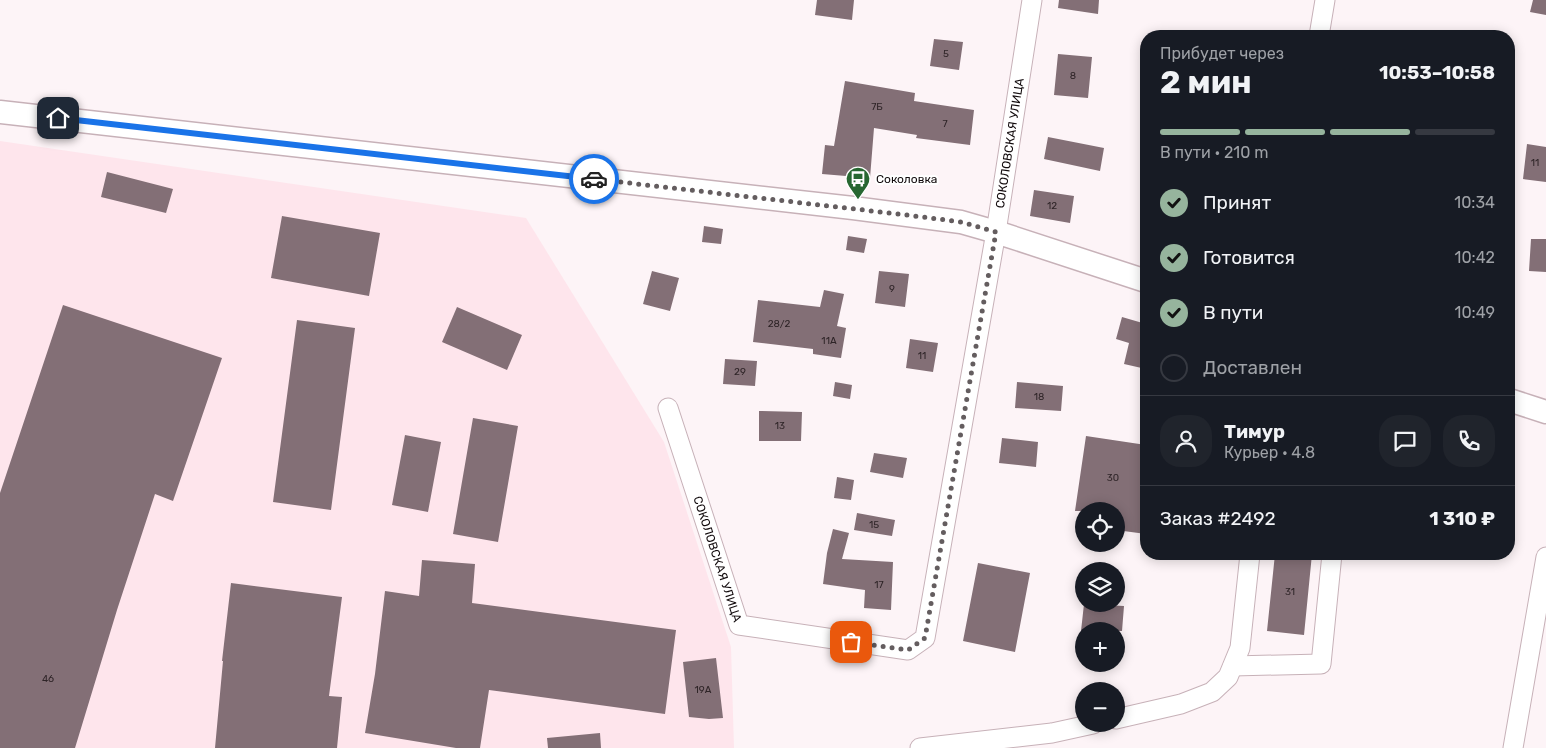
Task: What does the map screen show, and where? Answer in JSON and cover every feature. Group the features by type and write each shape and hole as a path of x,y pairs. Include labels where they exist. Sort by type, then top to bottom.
{"street":[{"name":"СОКОЛОВСКАЯ УЛИЦА","path":"668,408 739,625 908,650 925,638 996,232 1032,0"},
{"path":"1320,30 1325,0"},
{"path":"0,112 853,208 961,222 1140,279"},
{"path":"1515,402 1546,412"},
{"path":"1513,748 1546,557"},
{"path":"1125,716 1181,704 1212,692 1228,676 1240,648 1249,560"},
{"path":"1233,666 1321,664 1331,560"},
{"path":"920,748 1052,733 1075,728"}],"shaded area":[{"path":"0,141 526,218 664,442 731,647 734,748 0,748"}],"building":[{"path":"817,0 854,0 852,20 815,15"},
{"path":"1059,0 1099,0 1098,14 1058,8"},
{"path":"1533,0 1546,0 1546,15 1530,12"},
{"path":"934,39 963,42 959,70 930,66"},
{"path":"1058,54 1092,57 1088,98 1054,95"},
{"path":"845,81 915,93 914,101 974,110 970,145 916,138 917,135 874,128 870,178 822,174 825,145 834,146"},
{"path":"1048,137 1104,148 1100,171 1044,159"},
{"path":"1527,144 1546,147 1546,182 1523,179"},
{"path":"107,172 173,189 166,213 101,197"},
{"path":"1034,190 1074,196 1070,223 1030,216"},
{"path":"282,216 380,233 369,296 271,278"},
{"path":"704,226 723,229 721,244 702,242"},
{"path":"848,236 867,239 864,253 846,250"},
{"path":"1531,239 1546,239 1546,272 1529,271"},
{"path":"652,271 679,278 670,311 643,304"},
{"path":"879,271 909,274 905,307 875,303"},
{"path":"824,290 844,294 837,326 846,328 841,358 813,354 813,349 753,342 758,300 820,307"},
{"path":"63,305 222,358 173,501 155,494 75,748 0,748 0,493"},
{"path":"457,307 522,335 507,370 442,342"},
{"path":"1122,317 1140,322 1140,368 1124,364 1129,343 1116,339"},
{"path":"297,320 355,328 331,510 273,502"},
{"path":"910,339 938,343 933,372 906,368"},
{"path":"725,359 757,361 755,386 723,384"},
{"path":"835,382 852,385 850,399 833,396"},
{"path":"1017,382 1063,386 1061,411 1015,408"},
{"path":"759,411 802,412 801,441 759,441"},
{"path":"473,418 518,426 498,542 453,534"},
{"path":"405,435 441,442 428,512 392,505"},
{"path":"1086,436 1140,444 1140,533 1125,531 1125,502 1076,502"},
{"path":"1002,438 1038,442 1036,467 999,463"},
{"path":"874,453 907,458 903,478 870,472"},
{"path":"837,477 854,480 851,500 834,498"},
{"path":"857,513 895,520 892,536 854,530"},
{"path":"833,529 849,533 842,559 893,562 891,610 864,608 865,590 823,584 827,553"},
{"path":"422,560 475,564 472,603 676,630 665,714 489,690 480,748 456,748 365,733 375,674 385,591 419,596"},
{"path":"1274,560 1311,560 1304,635 1267,631"},
{"path":"978,563 1030,573 1015,652 963,641"},
{"path":"231,583 342,597 329,696 342,697 337,748 215,748"},
{"path":"1083,612 1124,612 1123,622 1082,622"},
{"path":"716,658 723,718 689,717 683,662"},
{"path":"600,733 601,748 548,748 547,738"}],"way so far":[{"path":"594,179 961,222 996,232 925,638 908,650 851,642"}],"place":[{"name":"Соколовка","path":"858,200"}],"route":[{"path":"58,118 594,179"}]}
